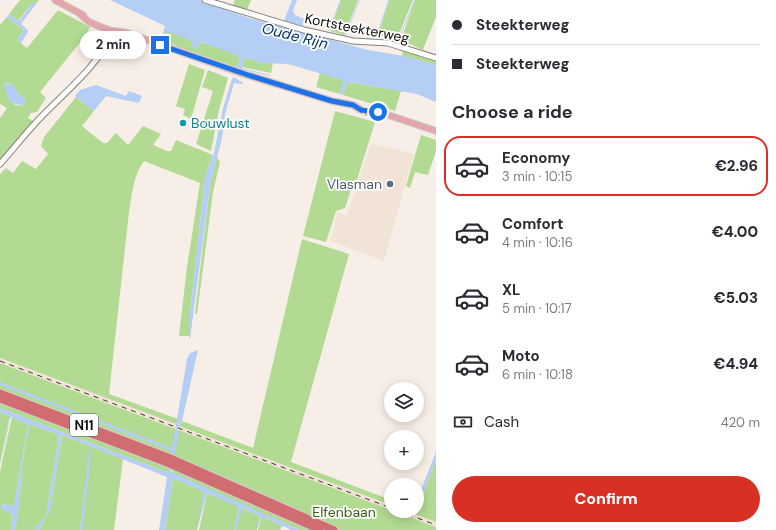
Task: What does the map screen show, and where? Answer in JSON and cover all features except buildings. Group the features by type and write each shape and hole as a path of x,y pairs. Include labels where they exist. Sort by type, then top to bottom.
{"highway":[{"name":"N11","path":"0,393 168,460 320,530"},
{"name":"N11","path":"0,399 168,460"},
{"name":"N11","path":"177,464 334,530"}],"main road":[{"path":"55,0 85,16 98,25 126,36 137,37 246,74 353,105 364,111 378,112 436,131"}],"street":[{"name":"Kortsteekterweg","path":"205,0 304,30 353,42 388,43 436,58"},
{"path":"0,164 45,113 76,84 105,48 114,31"}],"shaded area":[{"path":"371,143 414,154 384,261 330,241 338,213 347,215"},
{"path":"0,358 176,424 175,429 0,363"},
{"path":"179,426 384,502 384,507 177,430"},
{"path":"412,518 424,518 436,522 436,527"}],"green space":[{"path":"20,0 39,0 36,4 33,2 18,21 9,14"},
{"path":"235,0 251,0 247,10 237,8 233,5"},
{"path":"341,0 358,0 344,35 330,31"},
{"path":"389,0 413,0 397,39 387,39 387,37 378,35"},
{"path":"415,0 436,0 436,17 423,50 401,40"},
{"path":"58,10 90,27 86,35 40,92 46,98 37,112 31,113 28,118 35,122 0,161 0,118 7,108 0,104 0,25 7,17 24,30 17,40 27,48","holes":["6,83 11,84 18,94 26,99 23,106 15,105 4,85"]},
{"path":"167,30 192,40 191,42 221,48 237,55 240,61 236,67 226,65 227,62 224,64 163,41"},
{"path":"403,49 436,60 436,65 402,56"},
{"path":"245,57 262,63 273,63 271,73 242,67"},
{"path":"189,64 205,70 191,119 183,115 185,109 176,106"},
{"path":"208,70 228,78 219,110 211,151 196,144 213,91 202,87"},
{"path":"320,73 344,80 340,94 316,87"},
{"path":"347,82 401,91 395,111 343,95"},
{"path":"76,97 94,111 82,126 103,143 107,143 116,133 128,145 143,126 161,134 153,145 167,151 171,151 176,140 213,155 205,177 190,313 189,336 179,336 187,267 200,183 144,161 135,179 129,212 109,394 178,419 176,424 0,358 0,174 6,168 13,173 22,161 36,169 48,154 41,146 44,137"},
{"path":"335,111 375,122 356,183 352,186 345,208 336,211 326,242 303,236"},
{"path":"421,135 436,140 436,151 428,175 415,172 410,188 406,186"},
{"path":"217,157 220,162 213,192 197,314 195,313 210,186"},
{"path":"302,239 349,254 291,462 384,497 384,502 179,426 182,421 253,448"},
{"name":"Elfenbaan","path":"0,363 384,507 384,518 412,518 436,527 436,530 340,530 172,455 33,401 0,391"},
{"path":"0,403 170,468 169,471 166,472 0,408"},
{"path":"0,412 9,416 9,419 0,464"},
{"path":"12,417 28,424 14,507 3,504 1,508 13,515 11,530 0,530 0,472"},
{"path":"30,424 59,435 46,517 37,525 36,530 15,530 24,450"},
{"path":"62,435 123,459 114,530 82,530 90,450 80,530 39,530 50,510"},
{"path":"436,459 436,522 424,518 424,492"},
{"path":"172,469 314,530 300,530 172,474"},
{"path":"173,478 205,492 197,530 165,530"},
{"path":"207,493 239,506 234,530 199,530"},
{"path":"241,508 260,516 257,530 236,530"},
{"path":"262,517 281,525 280,530 258,530"}],"water":[{"name":"Oude Rijn","path":"110,0 199,0 246,17 368,50 404,56 436,65 436,102 417,94 348,82 343,95 340,94 343,80 288,64 262,63 245,57 242,68 270,76 237,68 236,67 240,61 237,55 200,42 196,50 191,46 191,40 167,31 163,41 161,40 165,26"},
{"path":"292,0 297,0 293,11 295,15 304,19 303,26 284,21"},
{"path":"33,2 36,4 21,24 27,29 28,32 21,43 17,40 24,30 7,17 9,14 18,21 20,20"},
{"path":"234,77 243,84 234,83 225,114 222,138 210,186 190,339 189,323 205,177 214,153 223,108 232,79"},
{"path":"6,83 14,86 18,94 26,99 23,106 10,102 4,87"},
{"path":"96,85 126,96 129,91 142,96 139,103 106,96 94,111 75,96 80,90"},
{"path":"198,350 182,421 177,429 179,433 171,472 300,530 291,530 283,526 280,530 281,525 262,517 257,530 260,516 242,508 236,530 234,530 239,507 207,493 197,530 204,492 173,478 165,530 159,530 167,477 62,435 50,510 39,530 36,530 37,525 46,517 59,435 30,424 24,450 15,530 11,530 13,515 0,508 2,504 14,506 28,424 12,417 10,418 0,472 9,416 0,412 0,408 166,472 169,471 172,451 0,385 0,382 172,448 187,359 190,353"},
{"path":"89,450 91,451 83,528 80,530"},
{"path":"436,452 436,459 424,491 424,482"}],"waterway":[{"path":"331,25 341,0"},
{"path":"345,36 359,0"},
{"path":"377,35 389,0"},
{"path":"398,41 415,0"}],"railway":[{"path":"0,361 384,505"},
{"path":"418,518 436,525"}],"place":[{"name":"Bouwlust","path":"183,123"},
{"name":"Vlasman","path":"390,184"}],"route":[{"path":"160,45 251,76 332,101 353,105 367,112 378,112"}]}
